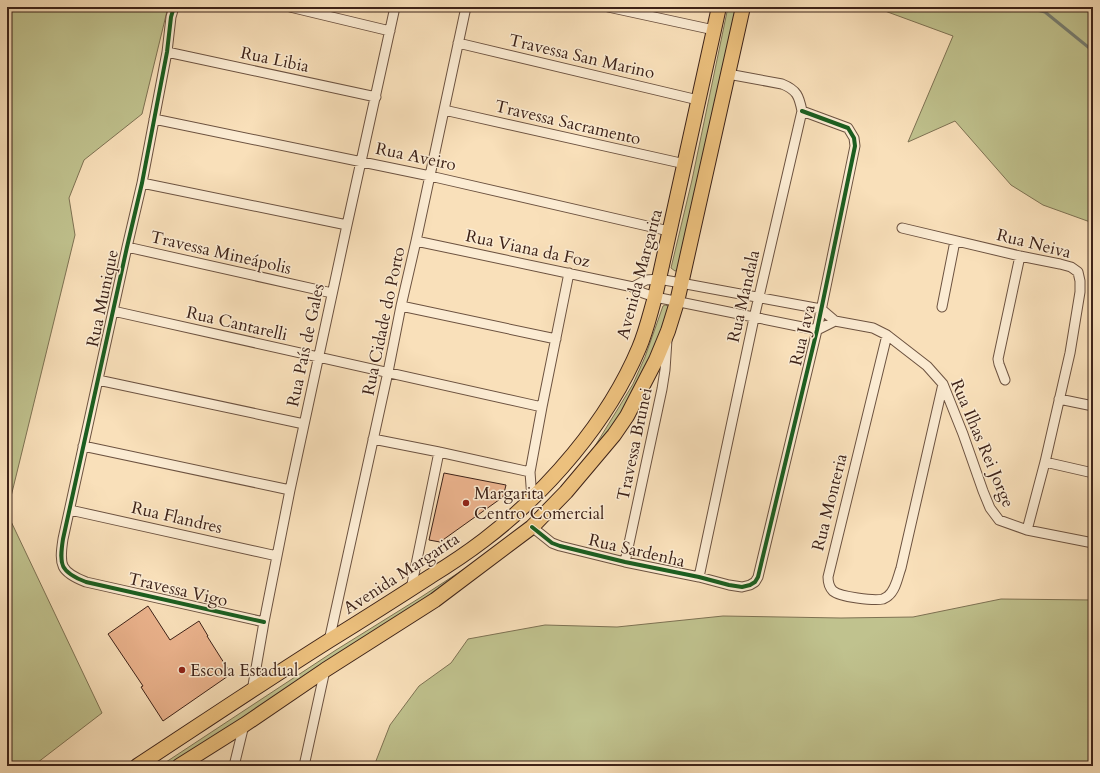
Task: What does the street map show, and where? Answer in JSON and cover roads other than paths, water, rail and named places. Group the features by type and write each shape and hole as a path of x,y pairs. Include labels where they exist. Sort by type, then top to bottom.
{"main road":[{"name":"Avenida Margarita","path":"137,766 482,541 532,499 580,445 606,411 628,373 640,347 659,280 719,7"},
{"path":"179,766 435,600 532,527 566,492 614,435 627,416 656,360 668,331 677,302 743,7"}],"street":[{"name":"Rua Munique","path":"86,582 69,574 63,568 61,555 63,539 142,183 174,7"},
{"path":"290,7 390,31"},
{"name":"Rua País de Gales","path":"252,691 290,490 395,7"},
{"name":"Rua Cidade do Porto","path":"329,641 466,7"},
{"path":"608,7 714,30"},
{"name":"Travessa San Marino","path":"458,43 698,100"},
{"name":"Rua Libia","path":"167,52 376,97"},
{"path":"728,74 782,84 790,87 800,100 802,111"},
{"name":"Travessa Sacramento","path":"444,110 685,164"},
{"name":"Rua Mandala","path":"699,578 754,318 802,111"},
{"name":"Rua Java","path":"742,587 755,582 758,577 821,309 855,146 854,138 848,128 802,111"},
{"name":"Rua Aveiro","path":"154,119 362,161 669,231"},
{"path":"142,183 347,225"},
{"name":"Rua Neiva","path":"902,228 1060,264 1071,267 1078,272 1080,292 1070,353 1059,399"},
{"name":"Rua Viana da Foz","path":"416,241 633,287 643,293 655,297"},
{"path":"942,307 955,241"},
{"name":"Travessa Mineápolis","path":"127,247 332,293"},
{"path":"1005,380 998,359 1020,256"},
{"path":"532,499 530,472 569,273"},
{"path":"633,287 646,280 659,280 821,309 835,321 816,330 655,297"},
{"path":"401,306 556,339"},
{"name":"Rua Cantarelli","path":"113,311 542,407"},
{"name":"Rua Ilhas Rei Jorge","path":"835,321 873,328 887,335 927,366 943,384 963,434 983,491 990,508 999,520 1027,530 1093,543"},
{"name":"Travessa Brunei","path":"625,562 662,389 668,331"},
{"name":"Rua Monteria","path":"887,335 828,577 829,586 839,595 882,599 889,595 894,589 901,568 943,384"},
{"path":"98,380 304,424"},
{"path":"1027,530 1045,462 1059,399 1093,406"},
{"path":"373,439 530,472"},
{"path":"83,446 290,490"},
{"path":"410,589 439,452"},
{"path":"1045,462 1093,473"},
{"name":"Rua Flandres","path":"70,510 277,556"},
{"name":"Rua Sardenha","path":"532,527 552,543 625,562 742,587"},
{"name":"Travessa Vigo","path":"86,582 264,622"},
{"path":"304,766 325,670"},
{"path":"234,766 244,724"}],"waterway":[{"path":"1025,7 1045,12 1093,51"}],"place":[{"name":"Margarita Centro Comercial","path":"466,503"},
{"name":"Escola Estadual","path":"182,670"}]}
